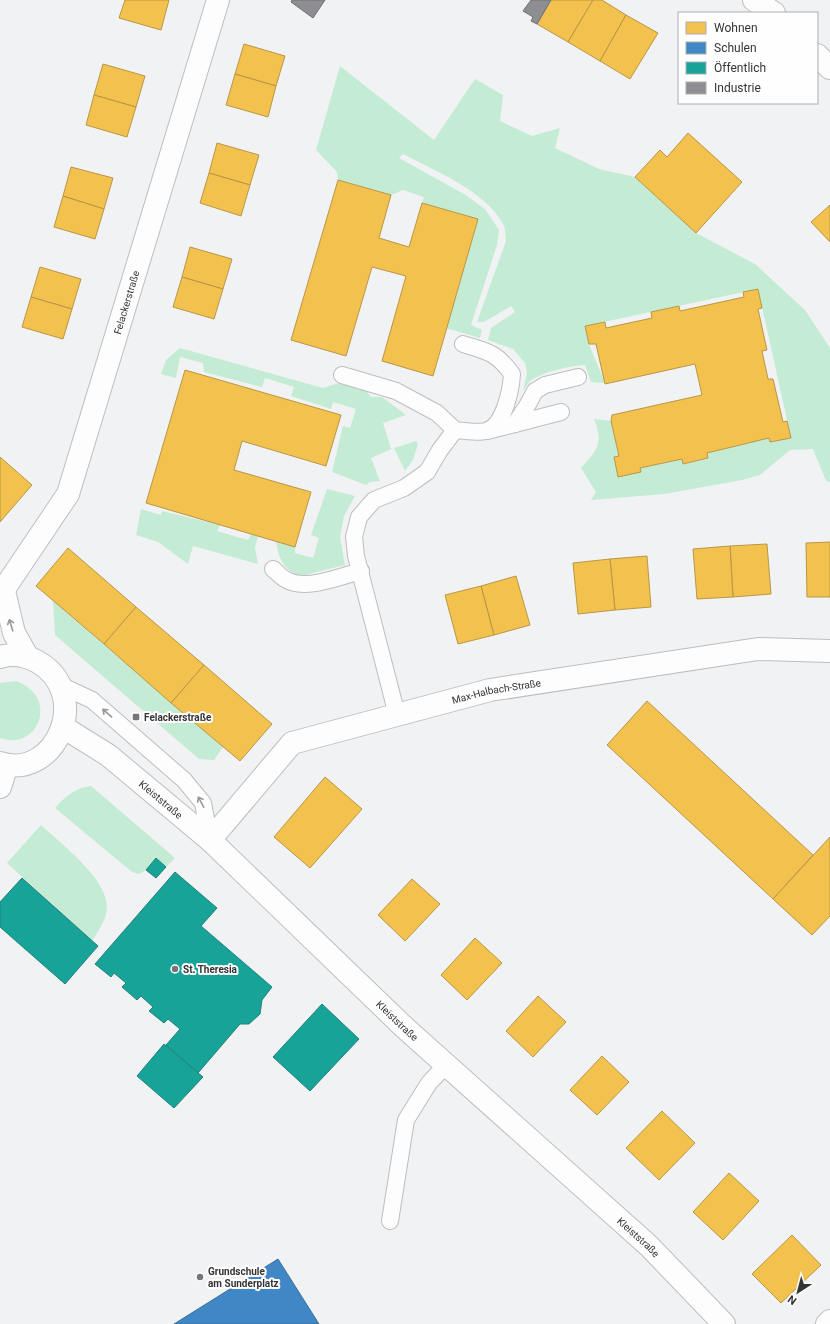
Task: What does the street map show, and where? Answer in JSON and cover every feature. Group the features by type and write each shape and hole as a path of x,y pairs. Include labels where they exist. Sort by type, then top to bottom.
{"street":[{"name":"Felackerstraße","path":"27,656 14,633 2,593 68,494 218,0"},
{"path":"754,0 772,12"},
{"path":"818,56 830,68"},
{"name":"Max-Halbach-Straße","path":"210,840 292,743 490,690 758,650 830,651"},
{"path":"0,657 27,656 52,673 62,686 66,706 63,727 55,743 42,757 26,764 4,764 0,787"},
{"name":"Kleiststraße","path":"63,727 108,754 210,840 405,1028 649,1246 724,1324"},
{"path":"827,1324 830,1321"}],"lane":[{"path":"463,344 492,353 503,361 512,374 510,395 507,402 498,421 487,431"},
{"path":"342,375 396,391 437,413 455,430 487,431 560,412"},
{"path":"515,424 535,391 545,385 578,377"},
{"path":"398,715 360,571 354,537 359,517 374,500 404,488 427,472 440,450 455,430"},
{"path":"273,569 285,580 298,584 316,583 360,571"},
{"path":"62,686 92,700 184,780 203,803 210,840"},
{"path":"390,1221 406,1120 429,1083 446,1064"}],"green space":[{"path":"340,66 434,140 475,79 503,95 500,121 532,136 560,128 555,148 599,169 635,177 696,233 755,264 805,310 830,348 830,482 826,481 813,449 790,450 760,475 742,480 664,494 591,500 596,492 581,468 595,451 597,446 598,435 594,419 611,421 619,456 614,457 619,477 641,472 640,468 682,459 683,464 708,459 707,453 769,438 770,442 791,438 758,289 585,326 589,344 605,383 591,382 585,365 558,369 539,376 530,381 523,391 527,373 525,363 513,349 488,340 491,328 515,312 511,306 484,322 477,322 506,241 504,226 486,203 460,184 403,154 399,158 464,194 485,209 499,230 497,245 471,325 482,330 480,338 446,328 478,219 422,203 424,197 403,190 391,195 338,180 337,172 316,150"},
{"path":"180,348 323,388 339,383 365,389 371,397 382,397 406,415 383,423 391,449 394,448 371,458 380,481 370,482 366,485 332,472 343,426 350,428 356,409 333,402 331,409 291,396 294,387 265,378 262,387 204,372 203,363 180,357 176,378 161,374 166,360"},
{"path":"416,441 418,444 413,460 405,471 394,448"},
{"path":"327,489 355,496 344,516 340,537 345,565 301,576 295,574 286,567 280,558 276,541 295,547 295,553 313,558 319,538 311,535"},
{"path":"141,509 161,515 162,511 220,525 217,531 248,540 251,534 258,536 255,548 258,564 193,546 188,564 158,542 136,535"},
{"path":"53,601 223,747 214,760 199,759 55,635"},
{"path":"16,681 30,689 37,699 40,710 39,721 33,730 25,737 13,740 0,738 0,683"},
{"path":"91,786 175,858 166,867 156,859 146,870 139,874 132,872 55,808 71,793"},
{"path":"41,825 70,851 91,873 105,896 107,907 106,916 92,941 7,863"}],"building: Wohnen":[{"path":"125,0 169,0 161,30 119,18"},
{"path":"551,0 593,0 568,42 537,24"},
{"path":"593,0 602,0 626,15 600,61 568,42"},
{"path":"626,15 658,33 630,79 600,61"},
{"path":"244,44 285,56 276,86 235,74"},
{"path":"103,64 145,76 136,107 94,95"},
{"path":"235,74 276,86 268,117 226,105"},
{"path":"94,95 136,107 127,137 86,125"},
{"path":"688,133 742,182 696,233 635,177 660,150 667,157"},
{"path":"217,143 259,155 250,185 209,173"},
{"path":"71,167 113,178 104,209 63,196"},
{"path":"209,173 250,185 241,216 200,203"},
{"path":"338,180 391,195 379,238 409,247 422,203 478,219 433,376 382,361 406,276 372,267 346,356 291,340"},
{"path":"63,196 104,209 95,239 54,227"},
{"path":"830,205 830,242 811,222"},
{"path":"190,247 232,259 223,289 182,277"},
{"path":"40,267 81,279 72,309 31,297"},
{"path":"182,277 223,289 214,319 173,307"},
{"path":"758,289 762,308 758,309 767,350 762,351 768,379 773,379 783,422 787,421 791,438 770,442 769,438 707,453 708,458 683,464 682,459 640,468 641,472 618,477 614,457 619,456 611,421 612,415 702,395 695,364 605,384 596,344 589,344 585,326 605,322 606,328 652,318 651,312 679,306 680,311 744,297 743,292"},
{"path":"31,297 72,309 63,339 22,327"},
{"path":"185,370 341,415 326,466 242,441 234,470 311,492 295,547 146,503"},
{"path":"0,457 32,485 0,522"},
{"path":"830,542 830,597 807,597 806,543"},
{"path":"767,544 771,594 733,597 730,546"},
{"path":"730,546 733,597 697,599 693,549"},
{"path":"68,548 136,607 104,644 36,586"},
{"path":"647,556 651,607 615,610 610,559"},
{"path":"610,559 615,610 578,614 573,563"},
{"path":"516,576 530,625 494,635 481,586"},
{"path":"481,586 494,635 458,644 445,595"},
{"path":"136,607 204,665 171,703 104,644"},
{"path":"204,665 272,724 240,761 171,703"},
{"path":"647,701 813,855 773,899 607,745"},
{"path":"325,777 362,809 310,868 274,837"},
{"path":"830,837 830,916 812,935 773,899"},
{"path":"412,879 440,904 405,941 378,915"},
{"path":"475,938 502,963 467,1000 441,975"},
{"path":"538,996 566,1022 533,1057 506,1031"},
{"path":"602,1056 629,1082 597,1115 570,1090"},
{"path":"662,1111 695,1143 659,1180 626,1148"},
{"path":"729,1173 759,1201 723,1240 693,1212"},
{"path":"792,1235 821,1265 781,1303 752,1274"}],"building: Schulen":[{"path":"278,1259 319,1324 174,1324"}],"building: Öffentlich":[{"path":"156,858 166,867 156,878 146,870"},
{"name":"St. Theresia","path":"175,872 217,908 201,926 272,987 262,1000 260,1014 249,1024 240,1024 198,1073 166,1045 180,1029 168,1019 164,1023 149,1011 153,1007 141,996 137,1000 122,987 126,983 114,973 111,977 95,964"},
{"path":"22,878 98,946 65,984 0,927 0,902"},
{"path":"322,1004 359,1039 310,1091 273,1057"},
{"path":"164,1044 203,1077 174,1108 137,1076"}],"building: Industrie":[{"path":"292,0 325,0 313,18 291,2"},
{"path":"531,0 551,0 537,24 531,21 533,17 523,11"}],"place":[{"name":"Felackerstraße","path":"136,717"},
{"name":"St. Theresia","path":"175,969"},
{"name":"Grundschule am Sunderplatz","path":"200,1277"}]}
